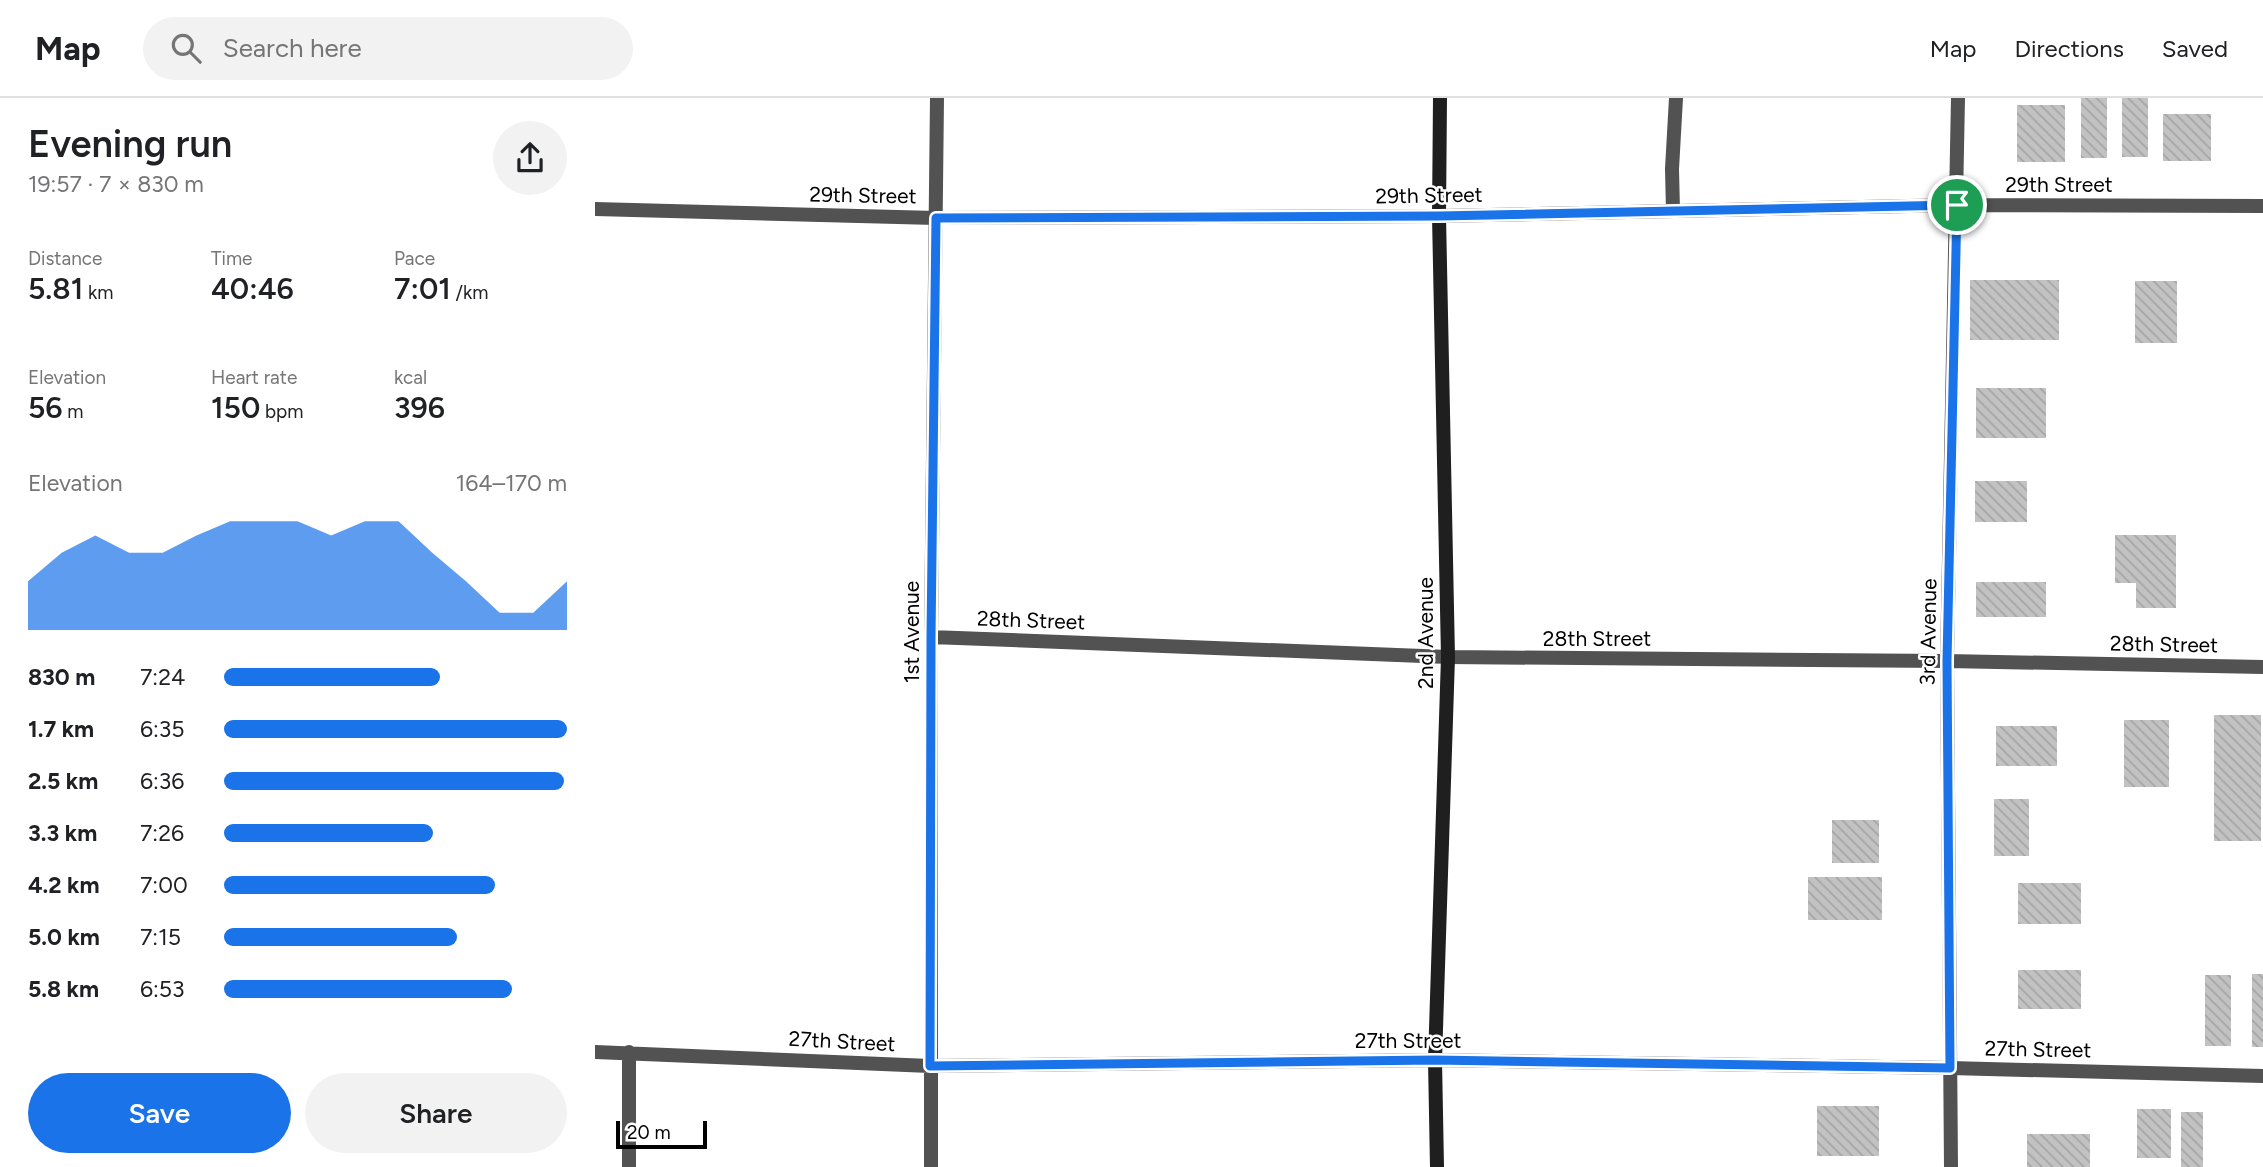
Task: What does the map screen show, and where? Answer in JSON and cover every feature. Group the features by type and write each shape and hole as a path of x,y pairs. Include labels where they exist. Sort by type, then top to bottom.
{"main road":[{"name":"2nd Avenue","path":"1437,1167 1435,1060 1448,657 1439,216 1440,98"}],"street":[{"name":"1st Avenue","path":"931,1167 931,637 937,98"},
{"path":"1673,211 1672,169 1676,98"},
{"name":"3rd Avenue","path":"1951,1167 1947,661 1958,98"},
{"name":"29th Street","path":"595,209 936,218 1439,216 1957,205 2263,206"},
{"name":"28th Street","path":"931,637 1448,657 1947,661 2263,667"},
{"name":"27th Street","path":"595,1052 930,1066 1435,1060 2263,1076"},
{"path":"629,1052 629,1167"}],"building":[{"path":"2081,98 2107,98 2107,158 2081,158"},
{"path":"2122,98 2148,98 2148,157 2122,157"},
{"path":"2017,105 2065,105 2065,162 2017,162"},
{"path":"2163,114 2211,114 2211,161 2163,161"},
{"path":"1970,280 2059,280 2059,340 1970,340"},
{"path":"2135,281 2177,281 2177,343 2135,343"},
{"path":"1976,388 2046,388 2046,438 1976,438"},
{"path":"1975,481 2027,481 2027,522 1975,522"},
{"path":"2115,535 2176,535 2176,608 2136,608 2136,583 2115,583"},
{"path":"1976,582 2046,582 2046,617 1976,617"},
{"path":"2214,715 2261,715 2261,841 2214,841"},
{"path":"2124,720 2169,720 2169,787 2124,787"},
{"path":"1996,726 2057,726 2057,766 1996,766"},
{"path":"1994,799 2029,799 2029,856 1994,856"},
{"path":"1832,820 1879,820 1879,863 1832,863"},
{"path":"1808,877 1882,877 1882,920 1808,920"},
{"path":"2018,883 2081,883 2081,924 2018,924"},
{"path":"2018,970 2081,970 2081,1009 2018,1009"},
{"path":"2252,974 2263,974 2263,1047 2252,1047"},
{"path":"2205,975 2231,975 2231,1046 2205,1046"},
{"path":"1817,1106 1879,1106 1879,1156 1817,1156"},
{"path":"2137,1109 2171,1109 2171,1158 2137,1158"},
{"path":"2181,1112 2203,1112 2203,1167 2181,1167"},
{"path":"2027,1134 2090,1134 2090,1167 2027,1167"}],"route":[{"path":"1957,205 1947,661 1950,1068 1435,1060 930,1066 936,218 1439,216 1957,205"}]}
